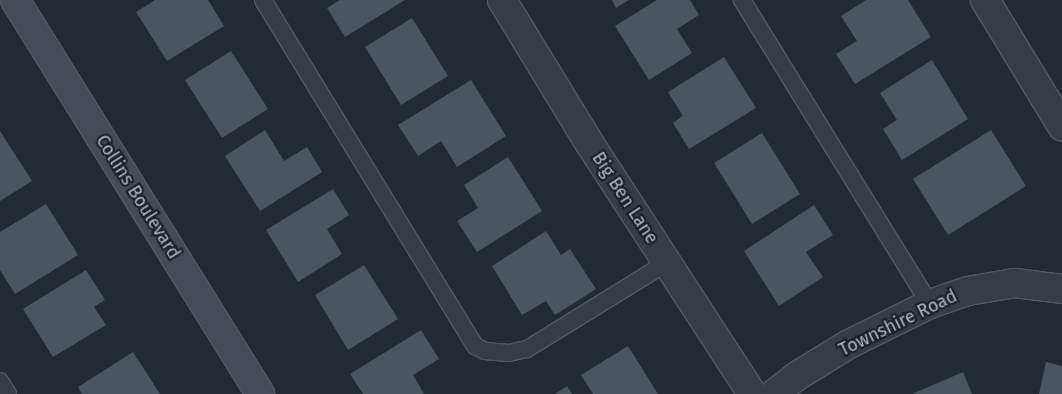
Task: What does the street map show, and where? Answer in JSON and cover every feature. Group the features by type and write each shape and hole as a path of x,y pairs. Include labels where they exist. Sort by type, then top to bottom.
{"street":[{"name":"Collins Boulevard","path":"15,0 260,394"},
{"name":"Big Ben Lane","path":"502,0 666,263 752,394"},
{"path":"984,0 1062,126"},
{"name":"Townshire Road","path":"774,394 797,376 850,344 930,304 968,290 1015,283 1062,289"}],"lane":[{"path":"263,0 476,346 485,351 509,353 527,349 666,263"},
{"path":"742,0 930,304"},
{"path":"0,381 8,394"}],"building":[{"path":"155,0 208,0 224,26 167,61 136,12"},
{"path":"340,0 405,0 345,37 327,8"},
{"path":"612,0 629,0 616,8"},
{"path":"657,0 690,0 699,15 677,29 692,53 649,80 615,26"},
{"path":"866,0 908,0 931,37 855,84 836,54 857,41 841,16"},
{"path":"412,18 448,76 401,105 365,47"},
{"path":"231,51 268,109 222,138 185,80"},
{"path":"724,57 756,108 689,149 673,123 683,116 668,92"},
{"path":"932,60 968,119 902,160 883,129 897,120 880,93"},
{"path":"471,80 506,136 457,167 441,141 418,156 398,125"},
{"path":"265,130 284,161 307,147 322,172 260,211 225,156"},
{"path":"991,130 1026,186 948,235 913,179"},
{"path":"0,131 32,181 0,201"},
{"path":"762,133 800,194 752,224 714,163"},
{"path":"508,157 542,211 477,252 457,221 478,208 464,185"},
{"path":"333,189 349,215 327,229 342,254 298,282 266,230"},
{"path":"46,204 78,255 15,294 0,270 0,232"},
{"path":"814,205 833,235 806,252 823,277 779,306 744,251"},
{"path":"546,231 561,255 570,249 596,289 555,315 546,301 522,315 492,266"},
{"path":"364,265 398,319 348,350 315,295"},
{"path":"86,270 105,300 94,307 106,325 53,357 23,309"},
{"path":"421,330 439,359 413,375 424,394 363,394 350,374"},
{"path":"628,346 658,394 593,394 581,375"},
{"path":"133,352 160,394 82,394 78,387"},
{"path":"1046,362 1062,366 1062,394 1039,394"},
{"path":"963,372 972,394 912,394"},
{"path":"567,386 572,394 555,394"}]}
